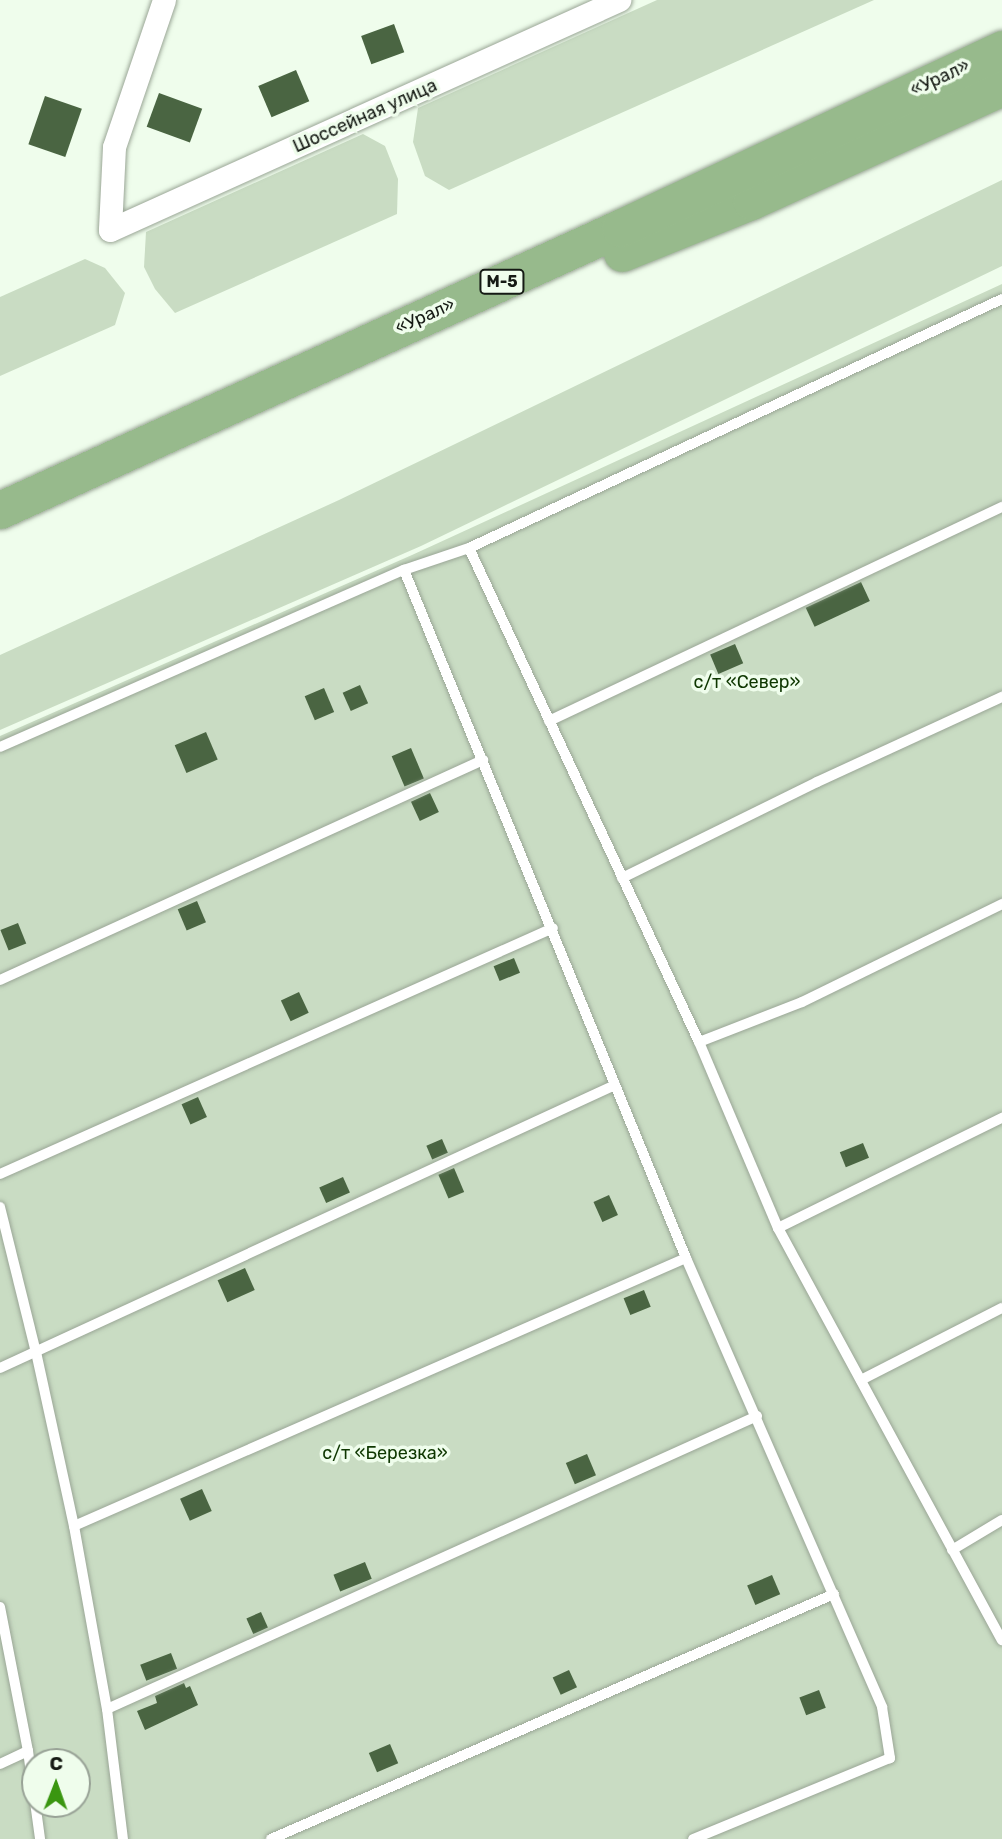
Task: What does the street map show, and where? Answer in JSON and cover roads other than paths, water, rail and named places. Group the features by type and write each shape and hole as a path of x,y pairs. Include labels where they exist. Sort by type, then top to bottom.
{"highway":[{"name":"«Урал»","path":"0,510 620,229 1002,49"},
{"name":"«Урал»","path":"0,535 558,279 751,201 1002,87"}],"street":[{"name":"Шоссейная улица","path":"164,0 114,147 110,230 619,0"}],"lane":[{"path":"0,747 404,570 469,548 1002,299"},
{"path":"549,721 1002,506"},
{"path":"469,548 699,1042 778,1228 1002,1640"},
{"path":"404,570 686,1258 882,1707 890,1758 692,1839"},
{"path":"622,878 817,782 1002,697"},
{"path":"0,980 483,760"},
{"path":"699,1042 802,1002 1002,904"},
{"path":"0,1174 553,928"},
{"path":"0,1368 615,1085"},
{"path":"778,1228 1002,1118"},
{"path":"0,1206 36,1352 74,1526 107,1709 123,1839"},
{"path":"74,1526 686,1258"},
{"path":"861,1380 1002,1308"},
{"path":"107,1709 757,1416"},
{"path":"952,1550 1002,1520"},
{"path":"271,1839 834,1594"},
{"path":"0,1607 27,1748"},
{"path":"0,1764 21,1754"},
{"path":"37,1818 40,1839"}],"park label":[{"name":"с/т «Север»","path":"747,682"},
{"name":"с/т «Березка»","path":"385,1453"}]}
